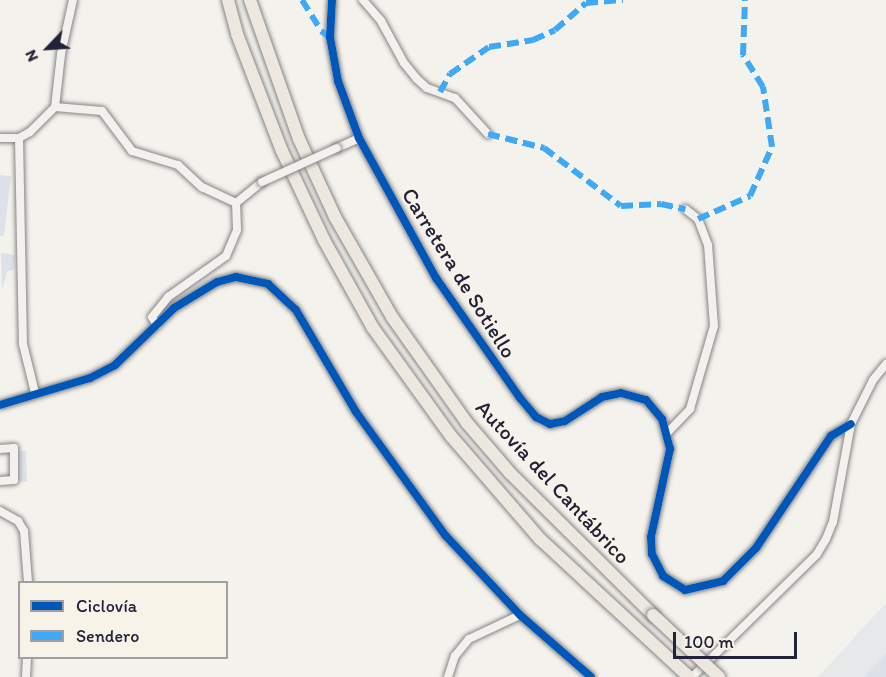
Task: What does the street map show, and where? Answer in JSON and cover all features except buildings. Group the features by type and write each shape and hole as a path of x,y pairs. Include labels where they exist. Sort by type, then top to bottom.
{"highway":[{"path":"221,0 237,34"},
{"name":"Autovía del Cantábrico","path":"228,0 237,34 282,151 324,240 373,328 418,394 496,490 540,539 690,677"},
{"name":"Autovía del Cantábrico","path":"250,0 299,139 334,217 392,317 467,423 510,473 719,677"}],"street":[{"path":"0,138 19,138 30,132 55,108 59,63 73,0"},
{"name":"Carretera de Sotiello","path":"336,0 330,37 340,88 359,138 459,315 536,417 544,423 557,424 602,397 621,393 646,400 668,432"},
{"path":"363,0 381,21 404,63 417,79 427,88 455,98 488,134"},
{"path":"55,108 102,111 132,151 178,165 202,187 236,203"},
{"path":"19,138 23,344 35,393"},
{"path":"236,203 262,182 359,138"},
{"path":"157,325 152,317 168,297 226,256 237,230 236,203"},
{"path":"685,209 698,219 708,245 714,326 690,409 668,432 670,449 652,525 652,554 656,568 673,585 697,590 723,580 756,548 831,436 850,424"},
{"path":"0,405 104,371 125,358 174,308 217,282 255,279 281,294 296,310 356,412 405,483 469,563 520,615 591,677"},
{"path":"690,677 817,554 833,522 850,424 873,380 886,364"},
{"path":"0,449 14,448 14,480 0,481"},
{"path":"0,511 18,521 24,531 28,581"},
{"path":"448,677 455,656 469,639 520,615"},
{"path":"26,677 27,659"}],"shaded area":[{"path":"886,603 886,677 818,677"}],"marked path":[{"path":"302,0 321,31 330,37"},
{"path":"440,92 450,74 489,47 533,40 555,30 586,3 623,0"},
{"path":"698,219 750,196 772,147 763,87 743,55 745,0"},
{"path":"488,134 544,148 621,206 661,204 685,209"}],"cycle path":[{"path":"332,0 330,37 338,81 359,138 436,278 520,398 536,417 550,424 565,421 602,397 621,393 646,400 662,419 670,449 651,537 652,554 663,576 685,590 723,581 756,548 831,436 851,424"},
{"path":"0,405 90,378 115,365 174,308 217,282 236,277 268,284 296,310 356,412 445,535 520,615 591,677"}]}
